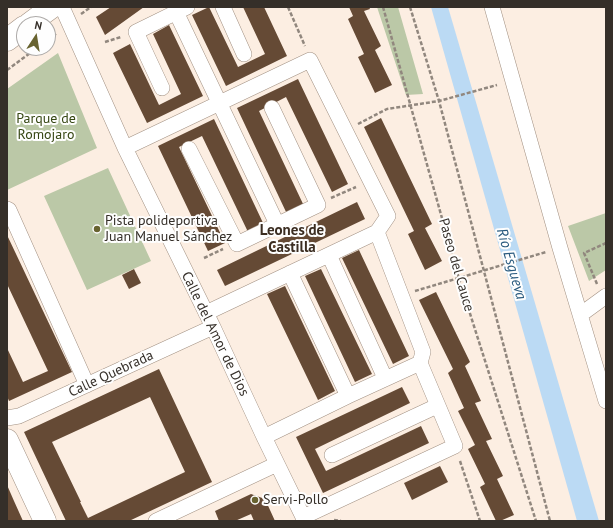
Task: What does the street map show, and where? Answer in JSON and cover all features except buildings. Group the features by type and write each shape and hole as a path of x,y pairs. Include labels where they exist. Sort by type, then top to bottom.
{"street":[{"path":"40,16 52,7"},
{"name":"Calle del Amor de Dios","path":"62,7 125,148 213,327 304,519"},
{"path":"223,7 244,54"},
{"path":"492,7 560,248 606,401"},
{"path":"162,88 136,32 181,10 219,103 277,224"},
{"path":"7,40 16,33"},
{"path":"125,148 310,60 388,216 377,232 206,313"},
{"path":"189,149 236,244 318,205 272,108"},
{"path":"7,209 9,210 87,385"},
{"path":"304,519 455,446 420,363 423,352 377,232"},
{"path":"329,255 386,378"},
{"path":"290,273 348,396"},
{"path":"580,314 604,297"},
{"name":"Calle Quebrada","path":"7,418 19,416 213,327"},
{"path":"264,437 420,363"},
{"path":"332,455 437,406"},
{"path":"7,440 45,521"},
{"path":"156,521 277,464"}],"path":[{"path":"78,16 90,7"},
{"path":"288,7 310,60"},
{"name":"Paseo del Cauce","path":"382,7 411,105 459,279 536,521"},
{"path":"410,7 439,101 550,521"},
{"path":"7,70 26,56"},
{"path":"345,130 387,109 439,101 513,81"},
{"path":"318,205 370,180"},
{"path":"604,297 584,253 606,243"},
{"path":"204,258 236,244"},
{"path":"401,295 560,248"},
{"path":"455,446 480,521"}],"green space":[{"path":"377,7 398,7 423,94 406,95"},
{"name":"Parque de Romojaro","path":"58,53 97,148 7,190 7,89 54,56 56,56"},
{"name":"Pista polideportiva Juan Manuel Sánchez","path":"108,168 151,261 87,290 44,196"},
{"path":"606,213 606,270 589,281 568,226"}],"water":[{"name":"Río Esgueva","path":"431,7 448,7 599,521 577,521"}],"place":[{"name":"Pista polideportiva Juan Manuel Sánchez","path":"97,229"},
{"name":"Servi-Pollo","path":"255,500"}],"district":[{"name":"Leones de Castilla","path":"292,240"}]}
